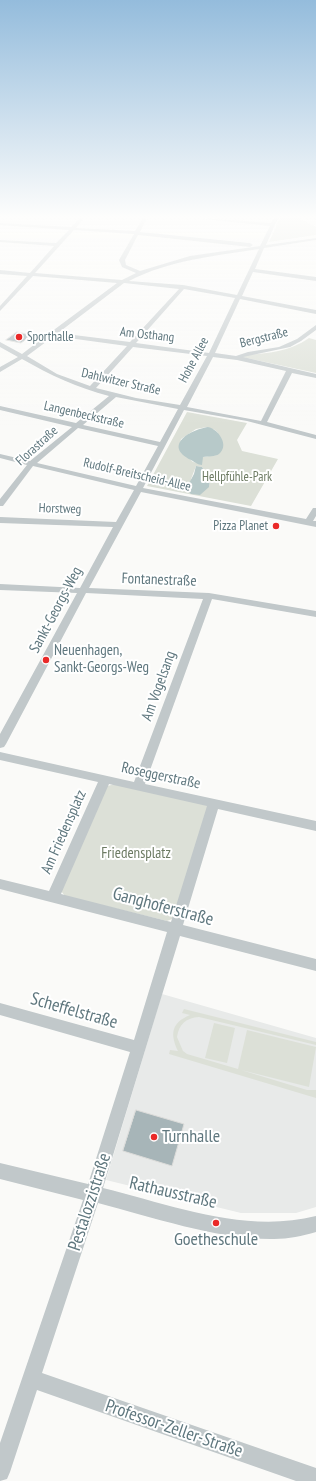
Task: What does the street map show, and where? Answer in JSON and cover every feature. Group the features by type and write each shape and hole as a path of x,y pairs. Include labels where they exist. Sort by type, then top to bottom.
{"street":[{"path":"0,309 19,287"},
{"path":"0,370 112,287"},
{"path":"91,389 183,287"},
{"path":"184,287 316,312"},
{"name":"Hohe Allee","path":"138,489 211,355 244,287"},
{"name":"Bergstraße","path":"237,358 243,354 266,352 291,345 303,339 316,327"},
{"name":"Am Osthang","path":"49,334 131,346 237,358 316,376"},
{"name":"Dahlwitzer Straße","path":"0,344 55,375 91,389 114,395 263,423 316,437"},
{"path":"0,365 20,355"},
{"path":"263,423 267,418 290,370"},
{"name":"Florastraße","path":"0,504 32,463 114,395"},
{"name":"Langenbeckstraße","path":"0,408 162,445"},
{"name":"Rudolf-Breitscheid-Allee","path":"0,456 138,489 312,523"},
{"name":"Sankt-Georgs-Weg","path":"0,744 138,489"},
{"path":"312,523 316,510"},
{"name":"Horstweg","path":"0,520 119,525"},
{"name":"Fontanestraße","path":"0,587 209,596 316,614"},
{"name":"Am Vogelsang","path":"138,787 209,596"},
{"name":"Roseggerstraße","path":"0,756 316,826"},
{"name":"Am Friedensplatz","path":"53,898 105,780"},
{"path":"175,930 214,804"},
{"name":"Ganghoferstraße","path":"0,884 316,965"},
{"name":"Pestalozzistraße","path":"0,1472 93,1194 175,930"},
{"name":"Scheffelstraße","path":"0,1009 138,1048"},
{"name":"Rathausstraße","path":"0,1171 234,1227 278,1230 308,1227 316,1224"},
{"name":"Professor-Zeller-Straße","path":"32,1379 316,1478"}],"shaded area":[{"path":"208,427 212,428 219,434 223,442 223,446 219,454 203,457 201,465 183,455 179,449 179,444 182,439 193,431"},
{"path":"196,466 202,467 210,480 209,487 200,495 191,494 186,489 194,474"},
{"path":"162,994 316,1038 316,1207 296,1213 241,1213 106,1180"}],"green space":[{"path":"309,338 316,340 316,373 242,357 245,355 286,349"},
{"name":"Hellpfühle-Park","path":"187,412 247,423 237,440 242,451 278,459 251,506 147,486","holes":["207,427 218,433 217,455 203,457 198,463 193,462 179,449 181,439 196,429","196,466 202,467 210,480 209,487 191,479"]},
{"name":"Friedensplatz","path":"116,784 210,806 176,913 172,919 167,921 65,896 61,891 107,786"},
{"path":"184,1009 316,1042 316,1045 199,1017 184,1022 179,1029 177,1037 183,1051 187,1054 238,1069 247,1030 316,1047 309,1087 241,1070 307,1090 316,1090 316,1098 169,1054 170,1050 178,1051 173,1034 176,1025 190,1015 182,1013"},
{"path":"214,1023 235,1028 227,1063 205,1058"}],"building":[{"name":"Sporthalle","path":"17,332 32,335 21,343 6,340"},
{"name":"Turnhalle","path":"136,1110 184,1124 172,1166 123,1151"}],"place":[{"name":"Sporthalle","path":"19,337"},
{"name":"Pizza Planet","path":"276,526"},
{"name":"Neuenhagen, Sankt-Georgs-Weg","path":"46,660"},
{"name":"Turnhalle","path":"154,1137"},
{"name":"Goetheschule","path":"216,1223"}]}
